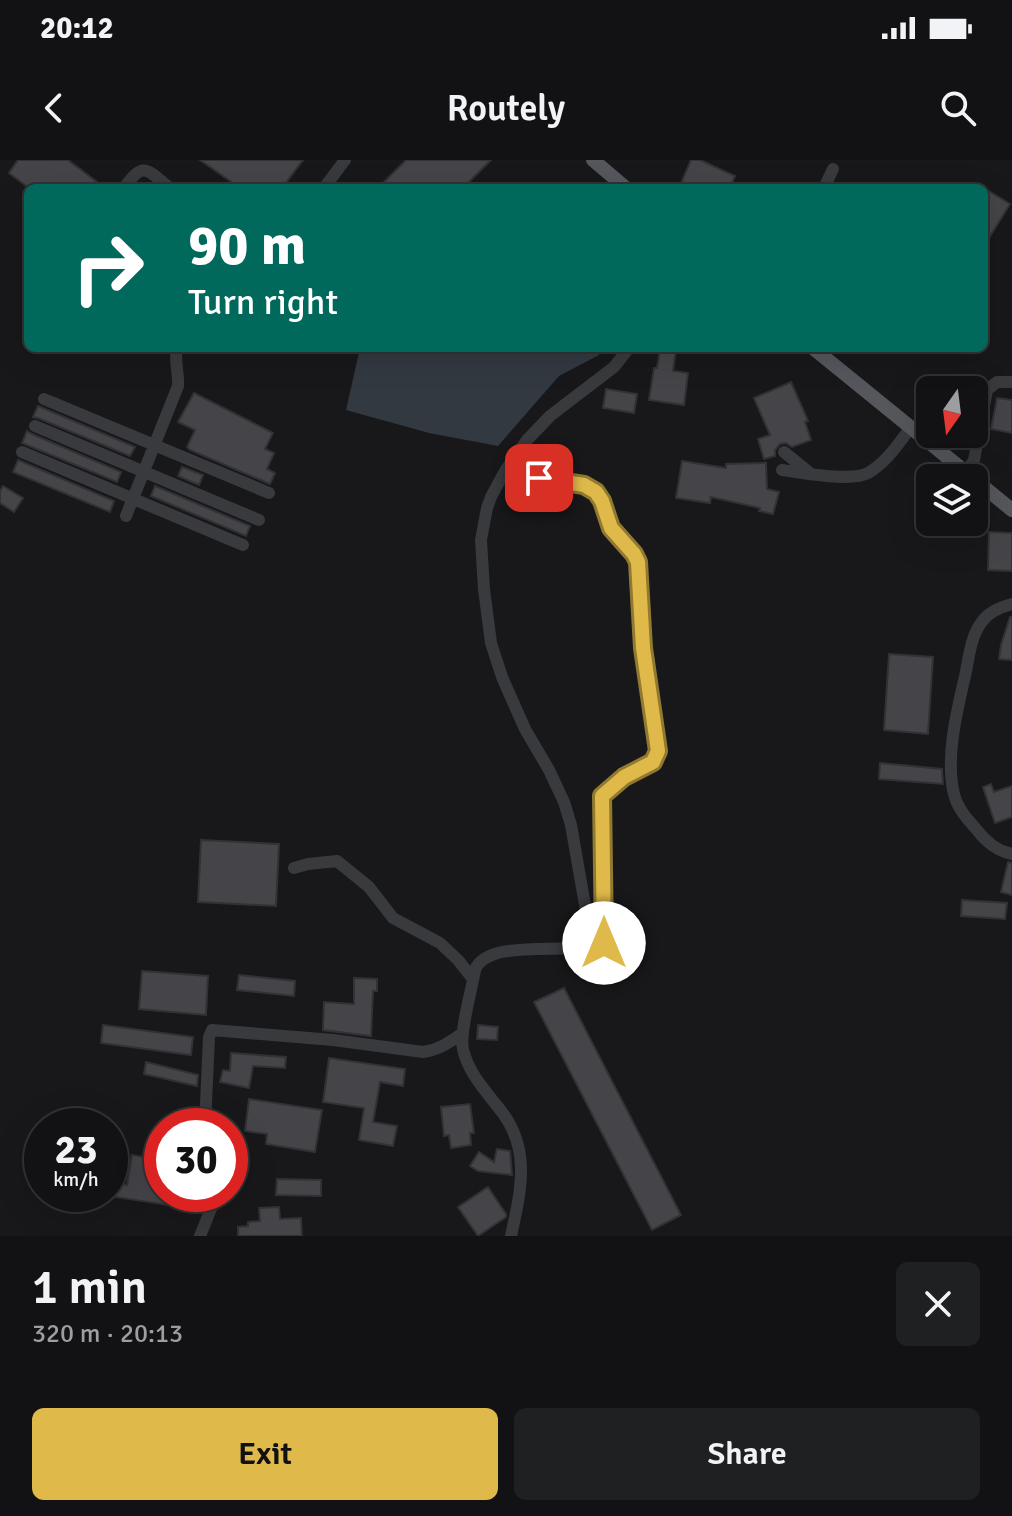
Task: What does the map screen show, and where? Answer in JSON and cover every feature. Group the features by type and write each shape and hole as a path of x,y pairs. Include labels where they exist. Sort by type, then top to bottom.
{"main road":[{"path":"593,160 621,184"},
{"path":"818,352 956,464"},
{"path":"988,490 1012,510"}],"street":[{"path":"327,184 345,160"},
{"path":"826,184 833,169"},
{"path":"127,184 135,173 144,170 165,184"},
{"path":"126,516 178,386 177,352"},
{"path":"511,1236 522,1183 519,1148 507,1119 481,1087 463,1050 463,1033 476,966 488,956 581,947 589,937 571,825 564,802 549,770 530,741 496,661 489,629 481,540 491,497 527,440 550,416 614,367 626,352"},
{"path":"973,464 987,390 997,382 1012,382"},
{"path":"44,399 269,493"},
{"path":"35,426 259,520"},
{"path":"782,470 828,477 863,475 893,449 911,427"},
{"path":"22,452 243,545"},
{"path":"784,452 811,474"},
{"path":"515,456 524,469 539,478 584,485 596,492 611,528 634,554 639,567 642,633 658,751 653,762 624,777 602,796 605,939 600,946 586,943"},
{"path":"1012,604 995,609 988,615 981,622 972,643 953,738 952,777 957,803 972,825 998,850 1012,854"},
{"path":"294,868 337,861 369,887 393,918 440,943 473,979"},
{"path":"206,1108 209,1037 212,1030 333,1040 423,1052 444,1047 463,1033"},
{"path":"200,1236 210,1212"}],"shaded area":[{"path":"359,352 600,352 559,376 498,446 429,433 346,410"}],"building":[{"path":"18,160 68,160 100,184 24,184 9,173"},
{"path":"200,160 303,160 285,184 234,184"},
{"path":"406,160 491,160 467,184 382,184"},
{"path":"691,160 700,160 735,176 732,184 681,184"},
{"path":"988,190 1010,204 988,240"},
{"path":"660,352 675,352 673,371 688,373 684,405 649,400 654,368 657,368"},
{"path":"791,382 808,421 805,422 811,440 792,447 786,443 780,444 775,456 764,459 758,439 770,435 754,398"},
{"path":"606,389 637,394 634,413 603,408"},
{"path":"194,393 273,433 265,449 274,453 267,469 275,473 270,484 187,447 195,430 178,422"},
{"path":"997,398 1012,400 1012,433 991,429"},
{"path":"38,406 135,447 130,456 33,417"},
{"path":"27,431 121,472 117,482 22,443"},
{"path":"18,460 114,501 110,512 13,472"},
{"path":"682,461 726,468 726,464 766,463 767,489 779,492 773,514 711,497 710,503 676,498"},
{"path":"182,467 203,475 199,485 178,476"},
{"path":"3,486 23,498 14,512 0,503"},
{"path":"155,486 250,526 246,536 151,496"},
{"path":"989,532 1012,533 1012,571 988,570"},
{"path":"1010,617 1012,660 999,659 1001,645"},
{"path":"889,654 933,657 928,734 884,730"},
{"path":"880,763 942,769 943,784 879,779"},
{"path":"991,784 994,792 1012,786 1012,817 995,823 983,787"},
{"path":"201,840 279,844 276,906 198,902"},
{"path":"1008,862 1012,863 1012,895 1001,892"},
{"path":"962,900 1007,903 1005,919 961,916"},
{"path":"142,971 208,976 206,1015 139,1009"},
{"path":"239,975 295,981 294,996 237,990"},
{"path":"354,978 377,979 377,991 373,991 371,1036 323,1030 324,1002 354,1004"},
{"path":"564,988 681,1215 652,1230 534,1002"},
{"path":"103,1025 193,1037 191,1055 101,1043"},
{"path":"478,1025 498,1027 497,1040 477,1039"},
{"path":"231,1053 286,1057 285,1068 253,1066 249,1088 220,1082 223,1070 230,1071"},
{"path":"329,1058 405,1069 403,1086 380,1082 373,1122 397,1126 393,1146 359,1140 364,1108 323,1102"},
{"path":"146,1062 198,1075 197,1086 144,1074"},
{"path":"249,1099 322,1110 315,1152 266,1144 267,1134 248,1131"},
{"path":"470,1104 474,1133 470,1133 471,1145 451,1148 449,1135 444,1136 441,1107"},
{"path":"497,1149 510,1151 512,1175 478,1171 470,1166 479,1152 494,1162"},
{"path":"132,1155 144,1157 144,1201 128,1199"},
{"path":"277,1179 321,1180 321,1196 276,1195"},
{"path":"488,1187 506,1217 478,1236 458,1207"},
{"path":"279,1207 280,1219 301,1218 302,1236 238,1236 238,1227 260,1221 259,1208"}],"route":[{"path":"539,478 584,485 596,492 611,528 634,554 639,567 643,648 658,751 653,762 624,777 602,796 604,943"}]}
